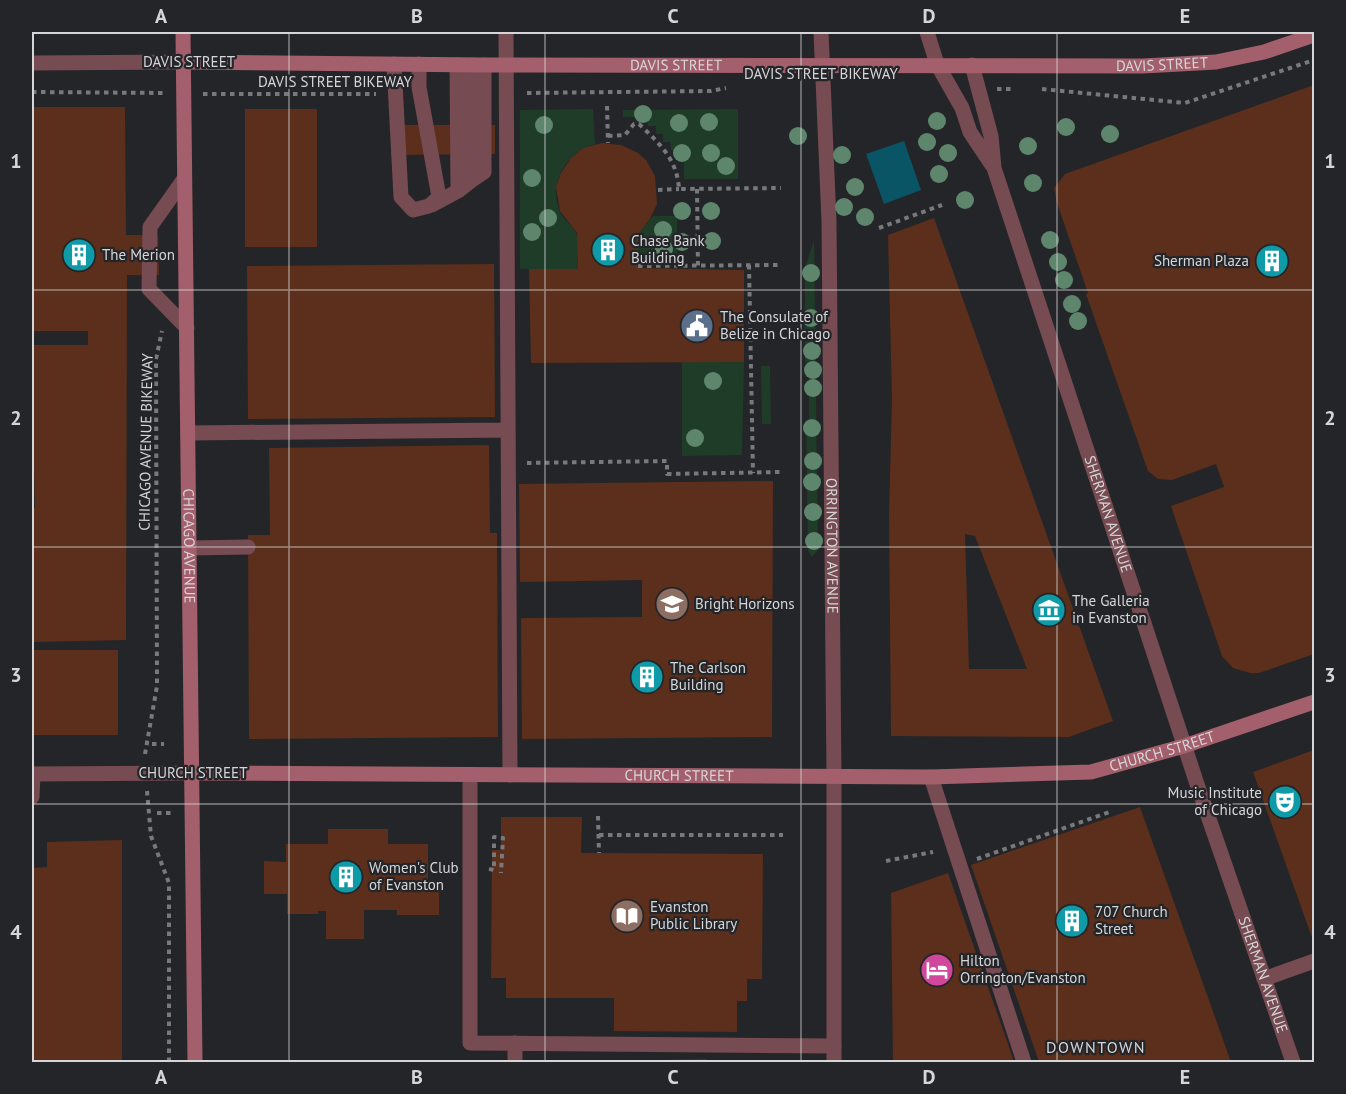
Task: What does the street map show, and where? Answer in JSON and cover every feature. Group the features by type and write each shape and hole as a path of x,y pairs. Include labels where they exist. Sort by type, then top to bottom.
{"main road":[{"name":"CHICAGO AVENUE","path":"183,32 195,1062"},
{"name":"DAVIS STREET","path":"182,62 1131,66 1216,62 1264,52 1314,37"},
{"name":"CHURCH STREET","path":"193,773 931,777 1091,772 1184,746 1314,702"}],"street":[{"path":"506,32 510,775"},
{"name":"ORRINGTON AVENUE","path":"821,32 829,222 834,1062"},
{"name":"SHERMAN AVENUE","path":"927,32 937,64 962,108 970,132 994,168"},
{"name":"DAVIS STREET","path":"32,63 182,62"},
{"path":"394,64 401,197 413,210 429,206 458,191 472,180 471,65"},
{"path":"419,64 419,87 440,197 429,206"},
{"path":"458,191 471,65"},
{"name":"SHERMAN AVENUE","path":"972,65 991,136 994,168 1184,746 1293,1062"},
{"path":"184,179 150,227 149,289 186,328"},
{"path":"188,433 508,430"},
{"path":"190,548 248,547"},
{"name":"CHURCH STREET","path":"32,774 193,773"},
{"path":"32,774 32,797"},
{"path":"470,775 470,1043 834,1046"},
{"path":"931,777 1024,1062"},
{"path":"1264,979 1314,961"},
{"path":"515,1043 515,1062"}],"path":[{"path":"1035,88 1185,103 1314,60"},
{"name":"DAVIS STREET BIKEWAY","path":"506,93 711,91 735,86"},
{"path":"978,88 1016,89"},
{"name":"DAVIS STREET BIKEWAY","path":"32,92 395,94"},
{"path":"607,106 608,143"},
{"path":"608,136 625,135 634,124 639,124 660,144 674,162 679,189"},
{"path":"658,190 782,188"},
{"path":"697,189 698,267"},
{"path":"879,228 942,205"},
{"path":"749,265 753,473"},
{"path":"638,266 782,265"},
{"name":"CHICAGO AVENUE BIKEWAY","path":"145,744 158,686 156,359 167,307"},
{"path":"508,463 667,461 667,474 782,472"},
{"path":"152,744 164,744"},
{"path":"886,861 930,851 966,863 1112,811"},
{"path":"148,813 151,836 170,883 170,1062"},
{"path":"158,813 176,813"},
{"path":"598,816 599,853"},
{"path":"599,835 783,835"},
{"path":"479,868 494,870 494,837 503,838 501,873"}],"green space":[{"path":"593,109 595,144 584,148 567,162 556,192 561,214 577,236 578,269 520,269 520,110"},
{"path":"738,109 738,179 684,179 684,157 677,157 677,150 671,150 670,142 663,142 663,134 656,134 656,126 648,126 647,117 623,117 623,110"},
{"path":"678,207 686,207 686,217 677,217 677,237 686,237 686,247 677,247 677,265 638,266 638,234 653,216 677,216"},
{"path":"814,240 818,550 812,557 808,551 806,420 809,419 809,363 805,363 805,268"},
{"path":"682,362 744,362 742,455 682,456"},
{"path":"761,366 770,366 771,424 762,424"}],"water":[{"path":"904,141 921,190 884,204 866,154"}],"building":[{"path":"1314,85 1314,654 1259,673 1250,673 1233,668 1222,656 1171,506 1224,487 1216,464 1172,480 1158,479 1148,471 1086,294 1088,293 1054,188 1065,174"},
{"path":"32,107 125,107 126,235 158,235 159,275 127,275 126,640 32,642 32,508 35,508 34,467 32,467 32,345 88,345 88,331 32,331"},
{"path":"245,109 317,109 317,247 245,247"},
{"path":"391,125 495,125 495,154 391,155"},
{"name":"Chase Bank Building","path":"602,143 621,145 638,153 646,160 655,176 657,204 650,219 638,234 638,268 744,270 744,362 531,363 529,269 578,269 577,233 560,211 556,187 561,173 571,158 583,148"},
{"path":"934,218 1113,721 1069,737 891,736 889,513 892,399 888,235","holes":["965,534 975,536 1027,669 969,669"]},
{"path":"494,264 495,417 248,419 247,266"},
{"path":"489,445 490,533 497,533 498,737 249,739 248,535 270,535 269,448"},
{"path":"773,481 772,737 522,739 521,618 642,617 642,580 520,582 519,484"},
{"path":"32,650 118,650 118,735 32,735"},
{"path":"1314,750 1314,943 1253,772"},
{"name":"707 Church Street","path":"1140,807 1231,1062 1039,1062 971,865"},
{"name":"Evanston Public Library","path":"501,817 582,817 581,853 763,854 762,979 747,979 747,1001 737,1001 737,1032 614,1031 614,998 506,998 506,978 491,978 492,850 501,850"},
{"name":"Women's Club of Evanston","path":"328,829 388,829 388,844 428,844 428,892 439,892 439,915 397,915 397,910 364,910 364,939 326,939 326,911 318,911 318,914 287,914 287,894 264,894 264,861 286,862 286,844 328,844"},
{"path":"122,840 122,1062 32,1062 32,868 47,867 47,842"},
{"name":"Hilton Orrington/Evanston","path":"948,873 1014,1062 893,1062 891,893"},
{"path":"706,1059 706,1062 664,1062 664,1060"}],"place":[{"name":"Chase Bank Building","path":"608,250"},
{"name":"The Merion","path":"79,255"},
{"name":"Sherman Plaza","path":"1272,261"},
{"name":"The Consulate of Belize in Chicago","path":"697,326"},
{"name":"Bright Horizons","path":"672,604"},
{"name":"The Galleria in Evanston","path":"1049,610"},
{"name":"The Carlson Building","path":"647,677"},
{"name":"Music Institute of Chicago","path":"1285,802"},
{"name":"Women's Club of Evanston","path":"346,877"},
{"name":"Evanston Public Library","path":"627,916"},
{"name":"707 Church Street","path":"1072,921"},
{"name":"Hilton Orrington/Evanston","path":"937,970"}],"district":[{"name":"DOWNTOWN","path":"1096,1047"}]}
